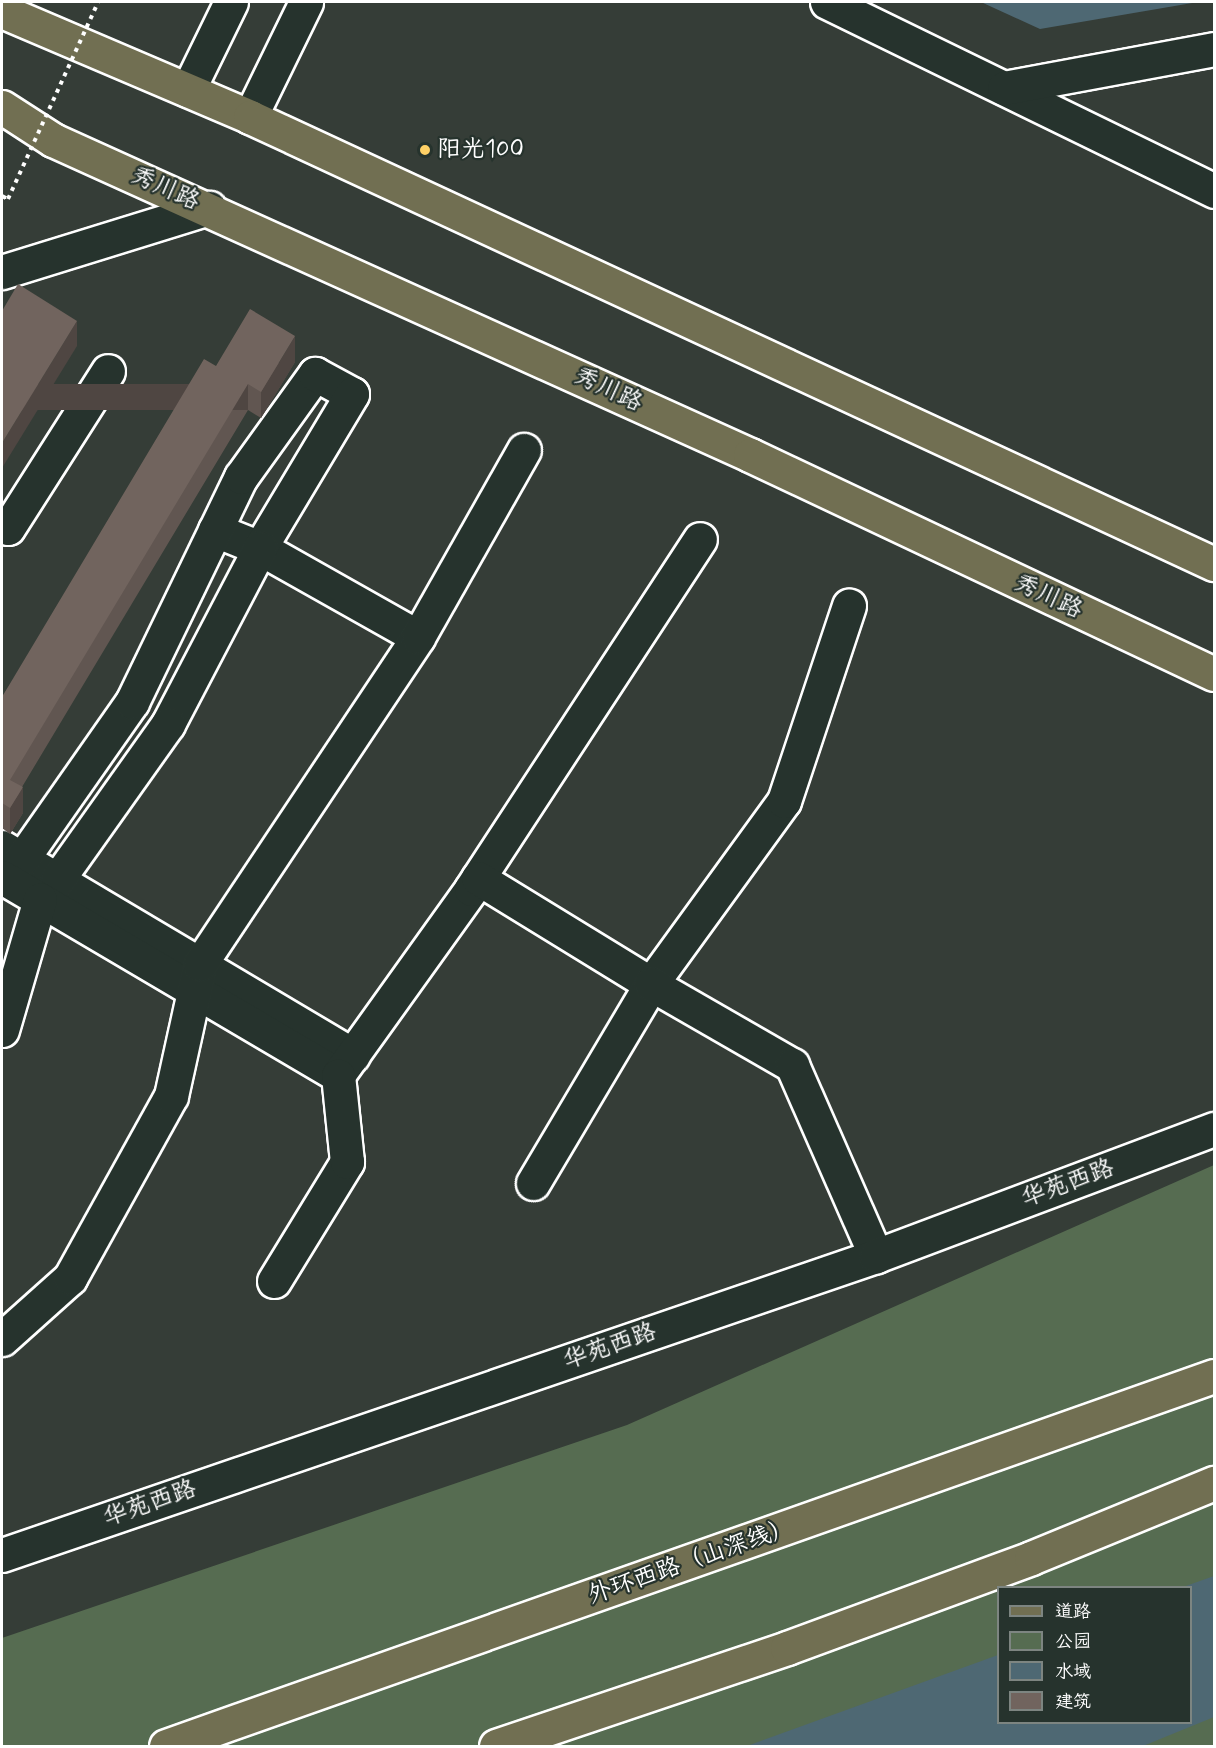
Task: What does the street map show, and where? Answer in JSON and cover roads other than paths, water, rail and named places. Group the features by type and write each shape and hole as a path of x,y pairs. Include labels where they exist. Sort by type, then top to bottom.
{"main road":[{"path":"2,10 250,117 1215,564"},
{"name":"秀川路","path":"2,106 53,140 209,208 760,460 1215,674"},
{"name":"外环西路（山深线）","path":"166,1746 1215,1376"},
{"path":"496,1746 787,1648 1031,1558 1215,1483"}],"street":[{"path":"10,2 50,29"},
{"path":"188,90 231,2"},
{"path":"250,117 306,2"},
{"path":"827,2 1215,191"},
{"path":"1004,88 1215,49"},
{"path":"2,124 53,140"},
{"path":"2,272 209,208"},
{"path":"2,526 8,528 108,371"},
{"path":"2,1030 48,890 168,724 260,548 352,394 315,374 240,477 132,702 8,861 48,890 345,1065"},
{"path":"2,1339 70,1278 171,1096 197,977 418,638 525,450"},
{"path":"215,530 260,548 418,638"},
{"path":"274,1281 347,1162 345,1065 478,878 700,539"},
{"path":"533,1183 651,984 784,801 849,606"},
{"path":"478,878 651,984 792,1065 876,1256"},
{"name":"华苑西路","path":"2,1555 876,1256 1215,1129"}],"water":[{"path":"981,2 1198,2 1040,29"},
{"path":"1214,1576 1214,1717 1143,1746 747,1746 997,1655 997,1724 1192,1724 1192,1586 1186,1586"}],"place":[{"name":"阳光100","path":"425,150"}]}
